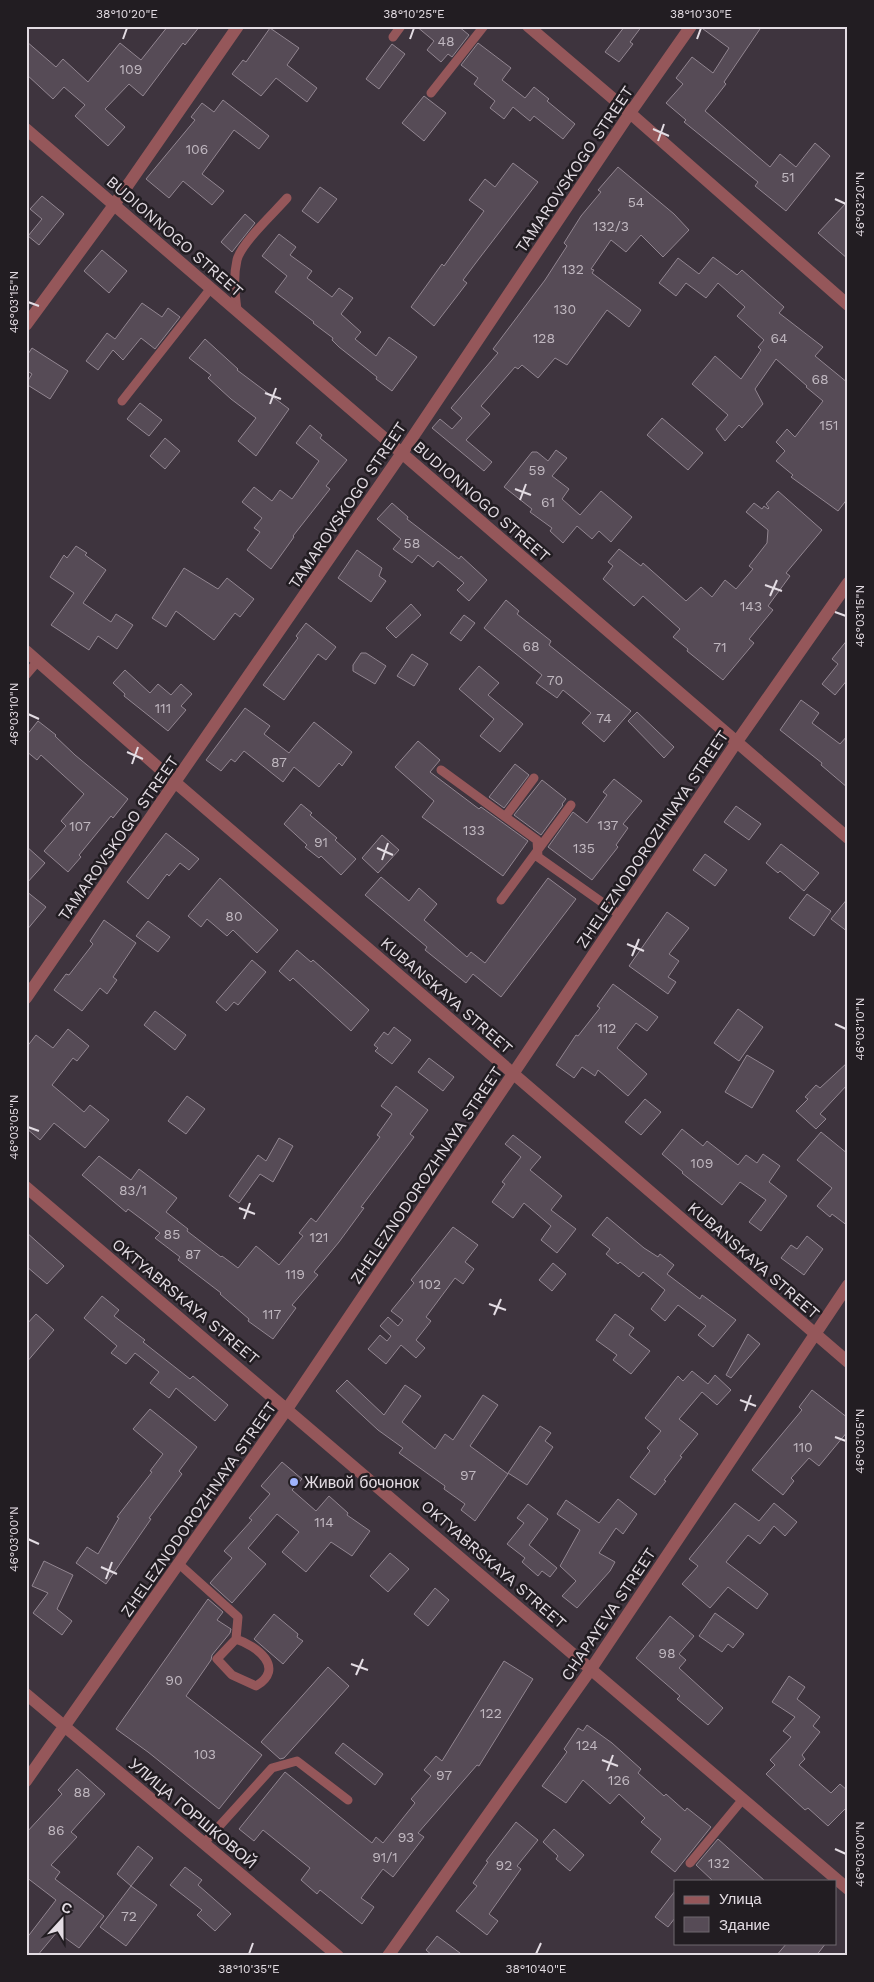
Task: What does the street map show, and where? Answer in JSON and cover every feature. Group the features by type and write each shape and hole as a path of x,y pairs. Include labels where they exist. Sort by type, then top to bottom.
{"street":[{"path":"26,325 114,205 238,26"},
{"path":"528,26 848,305"},
{"name":"TAMAROVSKOGO STREET","path":"26,998 402,453 690,26"},
{"name":"BUDIONNOGO STREET","path":"26,128 848,838"},
{"name":"ZHELEZNODOROZHNAYA STREET","path":"26,1781 288,1409 736,742 848,584"},
{"name":"KUBANSKAYA STREET","path":"26,651 176,783 848,1362"},
{"name":"OKTYABRSKAYA STREET","path":"26,1187 848,1889"},
{"name":"CHAPAYEVA STREET","path":"388,1956 591,1669 848,1286"},
{"name":"УЛИЦА ГОРШКОВОЙ","path":"26,1694 338,1956"}],"lane":[{"path":"393,37 401,26"},
{"path":"431,93 484,26"},
{"path":"237,310 234,284 237,259 243,247 288,198"},
{"path":"122,401 212,288"},
{"path":"26,675 38,661"},
{"path":"442,770 537,840 538,857 620,915"},
{"path":"505,816 534,778"},
{"path":"501,900 571,805"},
{"path":"179,1564 238,1617 236,1639 217,1659 236,1678 256,1686 266,1680 270,1671 265,1658 249,1643 236,1639"},
{"path":"204,1844 272,1768 297,1761 348,1800"},
{"path":"690,1863 743,1799"}],"building":[{"path":"168,26 200,26 185,45 183,43 143,96 129,84 105,109 125,127 108,146 75,116 85,105 64,87 53,99 26,74 26,41 56,67 63,59 88,82 120,43 141,60"},
{"path":"416,26 458,26 469,35 452,57 448,54 441,62 427,50 434,41"},
{"path":"625,26 642,26 630,42 633,44 619,62 605,52"},
{"path":"699,26 762,26 724,82 726,84 705,111 770,167 780,154 796,167 815,143 830,156 786,211 755,186 758,182 684,122 686,120 666,103 683,84 676,78 692,57 713,73 729,48"},
{"path":"270,28 299,48 287,65 317,88 307,102 276,78 261,96 232,74 243,60 246,62"},
{"path":"478,43 511,68 502,80 525,98 534,87 549,99 547,101 575,124 563,139 534,116 530,121 513,107 504,119 490,108 495,101 474,84 478,78 461,65"},
{"path":"392,44 405,54 379,89 366,79"},
{"path":"424,96 446,113 424,141 402,123"},
{"path":"223,100 269,136 259,149 234,130 202,174 224,191 212,205 183,181 169,198 146,179 195,120 191,117 202,103 214,112"},
{"path":"513,163 538,182 463,280 467,283 434,326 411,307 484,211 469,200 485,179 495,187"},
{"path":"618,167 674,214 689,230 663,257 641,235 626,252 611,240 591,269 594,270 592,273 641,310 629,327 607,310 567,365 555,358 538,378 522,365 518,369 515,367 481,406 490,414 466,440 492,462 484,471 432,428 440,419 452,429 462,418 451,408 498,353 493,349 545,280 567,246 564,243 581,216 601,192 598,190"},
{"path":"320,187 337,199 318,223 302,211"},
{"path":"42,196 64,214 39,245 28,236 42,219 30,209"},
{"path":"848,201 848,259 818,233"},
{"path":"245,214 255,223 232,252 221,242"},
{"path":"279,234 296,247 290,255 312,271 307,278 332,297 339,288 353,298 341,314 361,332 355,339 376,356 389,337 417,357 392,391 339,347 332,340 333,338 275,292 287,276 262,256"},
{"path":"102,250 127,271 109,293 84,271"},
{"path":"713,257 737,275 742,270 784,307 779,313 823,347 815,356 848,383 848,498 838,511 791,477 793,475 776,461 785,451 776,442 787,429 795,437 823,401 776,359 755,389 763,404 742,428 739,425 725,441 716,429 728,415 692,384 715,356 741,379 761,350 758,347 764,340 737,316 745,307 718,283 706,298 686,283 676,296 659,283 678,258 699,274"},
{"path":"142,303 162,317 168,308 180,317 155,349 141,338 123,360 113,350 98,370 86,361 107,333 115,339"},
{"path":"205,339 237,370 289,409 256,456 238,441 256,418 231,399 208,378 211,375 189,358"},
{"path":"32,348 68,371 50,399 26,384 32,374 26,370 26,357"},
{"path":"140,403 162,420 149,436 127,419"},
{"path":"662,418 703,453 688,470 647,435"},
{"path":"310,425 322,435 320,438 347,460 326,486 330,489 293,536 271,569 247,550 260,532 254,528 262,518 242,502 254,487 272,501 280,490 292,499 319,461 296,443"},
{"path":"165,438 180,451 165,469 150,456"},
{"path":"556,450 567,458 552,476 569,489 562,499 580,515 601,491 632,517 611,542 599,531 592,539 577,526 563,543 550,531 552,528 530,512 532,509 504,487 532,452 537,452 548,461"},
{"path":"778,491 822,530 786,573 790,576 768,606 773,610 749,639 754,643 723,680 673,637 680,629 643,596 634,606 603,579 613,566 608,562 619,549 641,566 643,563 686,601 701,587 712,597 725,580 736,589 753,569 749,566 767,543 768,530 746,512 754,503 762,509 764,506 768,509 766,504"},
{"path":"392,503 408,517 407,519 459,559 461,556 487,580 469,601 457,590 464,583 438,561 433,567 418,555 412,563 393,549 401,539 377,519"},
{"path":"76,546 106,570 83,603 111,622 116,614 133,625 117,649 98,636 89,650 51,625 74,593 50,577 64,555 67,558"},
{"path":"357,550 382,568 379,576 386,581 371,602 338,578"},
{"path":"184,568 218,589 227,578 254,599 240,617 235,613 214,640 176,611 166,627 152,618"},
{"path":"506,600 519,611 517,614 551,641 549,645 631,711 604,742 582,723 591,713 563,690 557,698 536,683 542,675 484,628"},
{"path":"411,604 421,615 396,638 386,628"},
{"path":"464,615 475,623 461,641 450,633"},
{"path":"306,623 336,647 326,660 318,654 284,700 263,685 298,638 296,636"},
{"path":"848,639 848,679 835,695 822,684 838,664 832,659"},
{"path":"361,653 366,653 386,666 375,684 353,671 353,665"},
{"path":"412,654 428,664 414,686 397,676"},
{"path":"479,666 499,683 488,695 523,724 500,752 480,736 494,719 459,689"},
{"path":"125,670 150,693 158,684 171,695 181,684 192,694 181,706 186,710 168,731 124,696 125,694 113,683"},
{"path":"801,700 819,713 812,723 840,744 848,735 848,788 821,765 822,763 780,730"},
{"path":"245,708 270,726 264,734 289,753 314,722 352,752 342,766 339,763 319,787 294,767 283,782 244,751 235,762 231,759 221,771 206,760"},
{"path":"637,712 674,747 664,758 628,721"},
{"path":"38,721 128,799 113,818 111,816 79,855 81,857 68,872 44,851 66,826 61,821 84,794 41,755 37,760 26,751 26,736"},
{"path":"418,741 440,760 430,772 479,809 481,807 528,841 503,876 422,817 434,801 395,767"},
{"path":"515,764 529,775 504,808 489,797"},
{"path":"614,779 642,801 623,824 628,828 616,845 618,847 592,880 548,847 573,812 587,823 607,795 603,792"},
{"path":"542,780 566,799 541,835 514,815"},
{"path":"301,804 356,859 341,875 321,856 319,858 305,847 307,845 284,824"},
{"path":"736,806 761,824 749,840 724,822"},
{"path":"166,833 199,859 189,870 180,863 169,876 167,874 148,899 127,882"},
{"path":"382,835 399,850 378,873 362,858"},
{"path":"781,844 819,873 804,891 780,871 778,873 766,863"},
{"path":"26,846 45,863 26,884"},
{"path":"705,854 727,870 715,886 693,870"},
{"path":"381,877 409,901 419,888 437,904 424,920 467,957 471,952 485,963 548,878 576,899 501,997 473,974 466,983 425,950 427,947 365,895"},
{"path":"220,878 278,930 257,953 233,930 227,936 207,919 201,927 188,916"},
{"path":"26,891 46,907 26,931"},
{"path":"807,894 831,911 814,936 789,918"},
{"path":"848,898 848,932 831,919"},
{"path":"667,912 689,928 669,954 679,961 668,977 676,982 668,994 629,966"},
{"path":"104,920 136,943 113,977 117,980 107,994 100,988 82,1011 54,990 66,974 69,975 93,944 90,941"},
{"path":"148,921 170,937 158,952 136,936"},
{"path":"297,950 311,962 313,960 369,1010 351,1031 293,978 290,981 279,971"},
{"path":"252,960 266,972 238,1005 234,1002 226,1011 216,1002"},
{"path":"613,984 658,1017 647,1031 636,1023 617,1048 647,1074 628,1096 598,1070 595,1076 582,1067 574,1078 556,1065 576,1035 578,1036 600,1008 597,1006"},
{"path":"738,1009 763,1027 739,1061 714,1043"},
{"path":"155,1011 186,1035 175,1050 144,1025"},
{"path":"394,1027 411,1040 392,1064 375,1051 378,1048 374,1045 384,1032 388,1035"},
{"path":"68,1029 89,1046 77,1061 73,1058 52,1085 84,1112 90,1105 109,1120 85,1148 54,1123 40,1140 26,1128 26,1048 36,1035 53,1048"},
{"path":"747,1055 774,1071 752,1108 725,1092"},
{"path":"429,1058 454,1077 443,1091 418,1072"},
{"path":"848,1062 848,1084 820,1114 826,1119 816,1129 796,1111 808,1099 805,1097 816,1085 820,1088"},
{"path":"396,1086 428,1110 410,1134 414,1137 361,1207 364,1208 339,1242 314,1272 318,1275 292,1305 296,1308 273,1339 248,1321 249,1319 221,1293 178,1260 180,1257 155,1238 160,1233 128,1209 126,1212 82,1175 99,1156 131,1180 139,1169 177,1198 166,1212 221,1257 238,1268 256,1246 279,1265 303,1236 299,1233 311,1218 316,1222 380,1137 377,1135 392,1114 381,1106"},
{"path":"187,1096 205,1109 186,1134 168,1121"},
{"path":"645,1099 661,1112 641,1135 625,1122"},
{"path":"682,1129 703,1146 707,1141 738,1165 746,1155 757,1163 763,1154 780,1166 769,1182 787,1196 761,1231 749,1222 766,1200 740,1182 722,1205 682,1173 662,1154"},
{"path":"821,1132 848,1154 848,1226 832,1214 830,1217 817,1206 832,1188 797,1160"},
{"path":"513,1135 541,1157 530,1170 562,1196 551,1210 576,1229 557,1253 541,1240 551,1226 524,1203 513,1218 492,1202 505,1184 502,1182 521,1157 505,1144"},
{"path":"279,1138 293,1146 273,1182 260,1174 239,1203 229,1196 258,1155 266,1161"},
{"path":"607,1217 644,1248 658,1257 660,1254 674,1265 667,1274 700,1299 702,1295 736,1320 713,1347 698,1335 706,1326 678,1305 665,1321 651,1309 665,1290 643,1272 639,1277 606,1254 610,1249 592,1235"},
{"path":"453,1227 478,1245 465,1262 474,1269 463,1284 455,1278 426,1317 431,1321 416,1340 425,1348 416,1358 401,1345 386,1364 368,1349 380,1335 387,1341 391,1336 380,1326 388,1317 398,1326 403,1320 391,1311 414,1283 411,1280"},
{"path":"26,1232 64,1266 47,1284 26,1266"},
{"path":"807,1236 823,1249 804,1275 781,1258 791,1245 797,1249"},
{"path":"553,1263 566,1274 552,1291 539,1280"},
{"path":"102,1296 119,1310 114,1316 145,1340 143,1342 190,1379 193,1376 228,1405 215,1421 176,1388 169,1398 150,1383 159,1372 135,1353 126,1364 111,1353 117,1346 84,1318"},
{"path":"36,1314 54,1330 26,1363 26,1325"},
{"path":"615,1314 634,1328 629,1335 650,1351 631,1374 613,1360 617,1355 596,1340"},
{"path":"748,1334 760,1344 731,1378 726,1375"},
{"path":"692,1371 708,1384 715,1375 731,1390 717,1405 702,1392 679,1419 698,1434 680,1456 682,1457 655,1495 630,1477 650,1451 647,1448 661,1431 645,1418 678,1376 683,1381"},
{"path":"347,1380 384,1415 405,1385 421,1396 402,1422 435,1449 445,1434 453,1440 483,1395 498,1405 470,1446 508,1474 475,1521 461,1510 465,1504 444,1489 445,1486 399,1453 403,1448 378,1430 336,1391"},
{"path":"812,1390 848,1418 848,1431 819,1466 809,1458 791,1478 794,1481 783,1495 752,1470 802,1410 799,1407"},
{"path":"150,1409 197,1447 179,1471 182,1474 149,1518 151,1519 106,1584 76,1563 87,1547 98,1554 119,1518 117,1517 152,1472 150,1471 163,1454 133,1429"},
{"path":"540,1426 551,1433 545,1441 553,1447 527,1485 508,1473"},
{"path":"282,1462 302,1479 292,1490 316,1511 329,1496 348,1513 347,1515 370,1531 352,1556 331,1542 306,1572 282,1552 299,1532 277,1514 248,1548 266,1564 232,1603 210,1583 232,1558 224,1551 252,1520 249,1518 270,1494 261,1486"},
{"path":"618,1499 637,1514 623,1534 616,1528 599,1553 615,1562 610,1571 577,1608 562,1596 576,1581 560,1566 580,1530 557,1514 566,1500 599,1523"},
{"path":"735,1503 759,1521 774,1503 797,1522 785,1536 774,1526 760,1544 748,1535 726,1562 768,1594 757,1609 728,1587 710,1608 682,1584 698,1566 689,1559"},
{"path":"528,1504 548,1519 529,1545 557,1568 550,1577 542,1571 538,1576 522,1562 525,1558 507,1544 524,1523 517,1518"},
{"path":"390,1553 409,1569 388,1592 370,1576"},
{"path":"44,1561 73,1575 57,1609 72,1621 62,1635 33,1613 48,1593 32,1586"},
{"path":"435,1588 449,1600 428,1626 414,1614"},
{"path":"208,1599 223,1612 217,1620 231,1629 186,1696 262,1755 219,1809 116,1729"},
{"path":"715,1613 744,1634 733,1648 728,1644 722,1652 699,1636"},
{"path":"274,1614 298,1634 297,1637 303,1641 283,1664 254,1639"},
{"path":"670,1616 694,1636 679,1654 686,1660 679,1668 723,1708 708,1725 677,1699 680,1696 636,1658"},
{"path":"504,1661 533,1679 479,1766 477,1765 418,1833 424,1837 393,1877 383,1869 361,1898 374,1907 362,1924 320,1890 317,1894 301,1880 310,1868 263,1830 254,1841 239,1829 285,1772 372,1843 376,1837 383,1843 415,1803 411,1799 431,1776 424,1770 436,1756 442,1761"},
{"path":"328,1667 349,1686 284,1758 280,1759 261,1742"},
{"path":"789,1676 805,1687 797,1699 820,1717 813,1726 820,1732 802,1755 805,1759 799,1765 831,1793 840,1784 848,1791 848,1806 828,1826 808,1808 805,1810 766,1774 775,1765 770,1760 791,1737 783,1731 795,1717 772,1702"},
{"path":"587,1725 612,1743 641,1769 638,1773 664,1796 666,1794 685,1811 687,1808 711,1827 675,1872 651,1852 661,1839 641,1822 645,1818 619,1794 610,1804 583,1780 566,1803 542,1786 567,1752 564,1749 578,1728 583,1731"},
{"path":"343,1743 383,1774 375,1785 335,1753"},
{"path":"77,1769 105,1794 71,1832 77,1837 51,1865 60,1872 55,1879 104,1916 79,1948 57,1932 37,1956 26,1956 26,1939 56,1900 26,1877 26,1833 62,1794 58,1790"},
{"path":"516,1822 538,1840 517,1866 521,1869 489,1914 498,1921 487,1935 456,1911 477,1886 473,1883 488,1862 486,1861"},
{"path":"554,1829 584,1855 570,1871 556,1859 558,1856 543,1842"},
{"path":"718,1839 764,1880 712,1880 696,1865"},
{"path":"138,1846 153,1858 131,1886 117,1874"},
{"path":"185,1867 202,1880 198,1885 231,1914 215,1931 197,1915 202,1910 170,1885"},
{"path":"131,1886 157,1905 126,1946 100,1927"},
{"path":"674,1892 674,1919 668,1927 655,1917"},
{"path":"437,1936 464,1956 433,1956 426,1950"},
{"path":"786,1944 825,1944 816,1956 776,1956"}],"place":[{"name":"Живой бочонок","path":"294,1482"}]}
